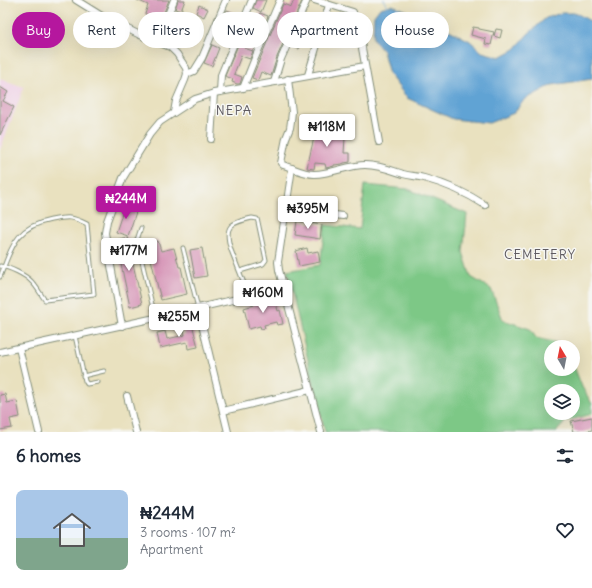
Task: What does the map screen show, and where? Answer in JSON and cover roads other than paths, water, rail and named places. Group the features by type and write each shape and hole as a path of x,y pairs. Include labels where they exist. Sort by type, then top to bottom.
{"street":[{"path":"76,0 105,18 138,34"},
{"path":"169,12 174,0"},
{"path":"187,74 194,71 202,58 226,0"},
{"path":"211,139 217,92 221,75 252,0"},
{"path":"243,88 280,0"},
{"path":"274,82 281,59 307,0"},
{"path":"314,0 353,12 355,20 360,26 362,48 379,142"},
{"path":"308,76 329,5"},
{"path":"170,48 177,54 186,68 187,74 176,101 174,112"},
{"path":"122,326 106,232 107,221 124,178 150,134 160,122 195,99 217,92 365,66"},
{"path":"288,79 292,112 290,128 286,138 281,163 283,165 312,174 326,173 351,166 379,166 404,174 424,178 459,190 485,205"},
{"path":"292,168 278,262 321,432"},
{"path":"286,208 343,216"},
{"path":"0,352 122,326 284,288"},
{"path":"198,308 228,432"},
{"path":"19,348 39,432"},
{"path":"223,411 310,390"},
{"path":"127,396 136,432"}],"lane":[{"path":"0,277 2,266 14,243 23,232 40,222 67,217 87,224 94,294 46,300 32,282 15,271 2,266"},
{"path":"240,271 263,264 266,260 258,222 255,218 236,222 230,226 229,229 229,243 249,296"},
{"path":"141,228 137,240 155,318"},
{"path":"183,248 198,308"},
{"path":"75,336 84,381 87,384 98,382"},
{"path":"83,376 104,371"}],"water":[{"path":"392,5 410,12 381,12 381,48 449,48 449,30 470,41 482,52 500,57 515,49 528,34 546,18 561,13 576,13 592,22 592,79 552,85 524,100 514,113 489,123 453,119 407,98 389,74 383,51 373,39 374,16 380,8"}],"waterway":[{"path":"384,0 388,7"}],"district":[{"name":"NEPA","path":"234,110"},
{"name":"CEMETERY","path":"540,254"}]}
